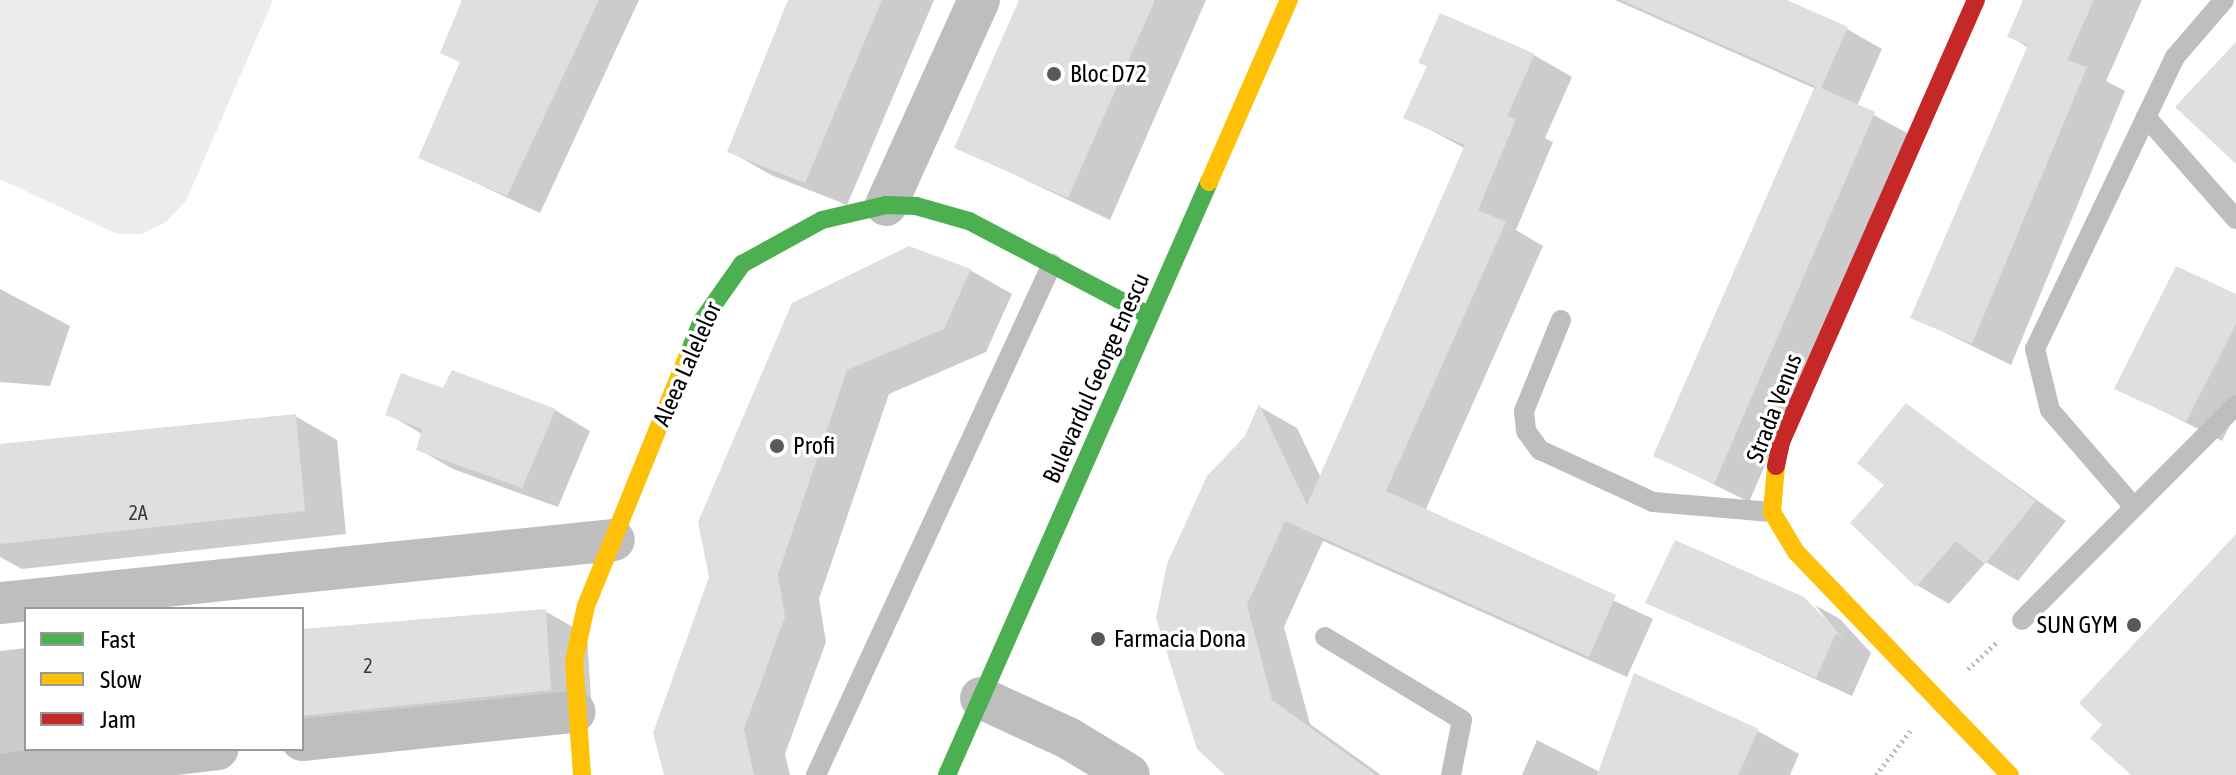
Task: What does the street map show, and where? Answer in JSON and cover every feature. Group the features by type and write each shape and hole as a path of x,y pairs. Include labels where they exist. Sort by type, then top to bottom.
{"street":[{"path":"886,205 979,0"},
{"name":"Bulevardul George Enescu","path":"947,775 1289,0"},
{"name":"Strada Venus","path":"1772,512 1773,467 1781,442 1976,0"},
{"name":"Aleea Lalelelor","path":"582,775 575,712 574,661 586,606 702,321 722,287 742,264 775,242 822,220 886,205 916,206 969,221 1150,316"},
{"path":"1772,512 1796,552 2009,774"},
{"path":"0,603 170,599 614,540"},
{"path":"981,698 1068,738 1129,775"},
{"path":"304,740 575,712"},
{"path":"0,775 187,751"}],"lane":[{"path":"2134,507 2050,410 2035,349 2175,57 2224,0"},
{"path":"2146,117 2236,219"},
{"path":"816,775 1052,264"},
{"path":"1561,320 1524,411 1526,431 1540,450 1653,502 1772,512"},
{"path":"2022,620 2236,405"},
{"path":"1325,637 1462,720 1451,775"}],"shaded area":[{"path":"0,0 273,0 186,201 166,222 141,234 117,234 0,179"}],"building":[{"path":"462,0 599,0 507,196 418,158 460,62 440,53"},
{"path":"788,0 882,0 805,183 727,152"},
{"name":"Bloc D72","path":"1019,0 1155,0 1068,198 954,148"},
{"path":"1621,0 1787,0 1848,27 1821,88 1875,112 1714,484 1653,456 1815,86"},
{"path":"2023,0 2094,0 2067,60 2087,67 1972,344 1910,318 2028,45 2007,37"},
{"path":"1440,13 1535,54 1507,116 1516,119 1478,210 1506,222 1386,491 1616,595 1589,657 1285,521 1247,605 1272,700 1376,775 1225,775 1197,749 1156,618 1167,564 1207,476 1245,436 1259,404 1307,505 1465,145 1403,118 1427,66 1418,63"},
{"path":"2236,42 2236,164 2175,107"},
{"path":"909,246 971,269 944,329 847,370 778,574 785,617 744,729 754,775 664,775 653,733 709,577 698,522 792,303"},
{"path":"2176,266 2236,294 2236,324 2186,422 2114,389"},
{"path":"452,370 556,409 522,488 416,450 422,429 385,415 401,373 443,388"},
{"path":"1906,403 2036,501 1985,564 1956,541 1916,587 1850,523 1884,485 1857,463"},
{"path":"296,414 305,511 0,544 0,444"},
{"path":"2236,534 2236,775 2131,775 2090,738 2102,725 2079,703"},
{"path":"1675,540 1804,597 1837,631 1816,678 1645,603"},
{"path":"546,609 551,690 304,716 304,629"},
{"path":"1634,673 1759,729 1738,775 1597,775"}],"traffic: fast":[{"path":"947,775 1209,182"},
{"path":"688,355 702,321 742,264 822,220 886,205 916,206 969,221 1150,316"}],"traffic: slow":[{"path":"1209,182 1289,0"},
{"path":"582,775 574,661 586,606 688,355"},
{"path":"1776,466 1772,512 1796,552 2010,775"}],"traffic: jam":[{"path":"1776,466 1781,442 1976,0"}],"place":[{"name":"Bloc D72","path":"1054,74"},
{"name":"Profi","path":"777,446"},
{"name":"SUN GYM","path":"2134,625"},
{"name":"Farmacia Dona","path":"1098,639"}]}
